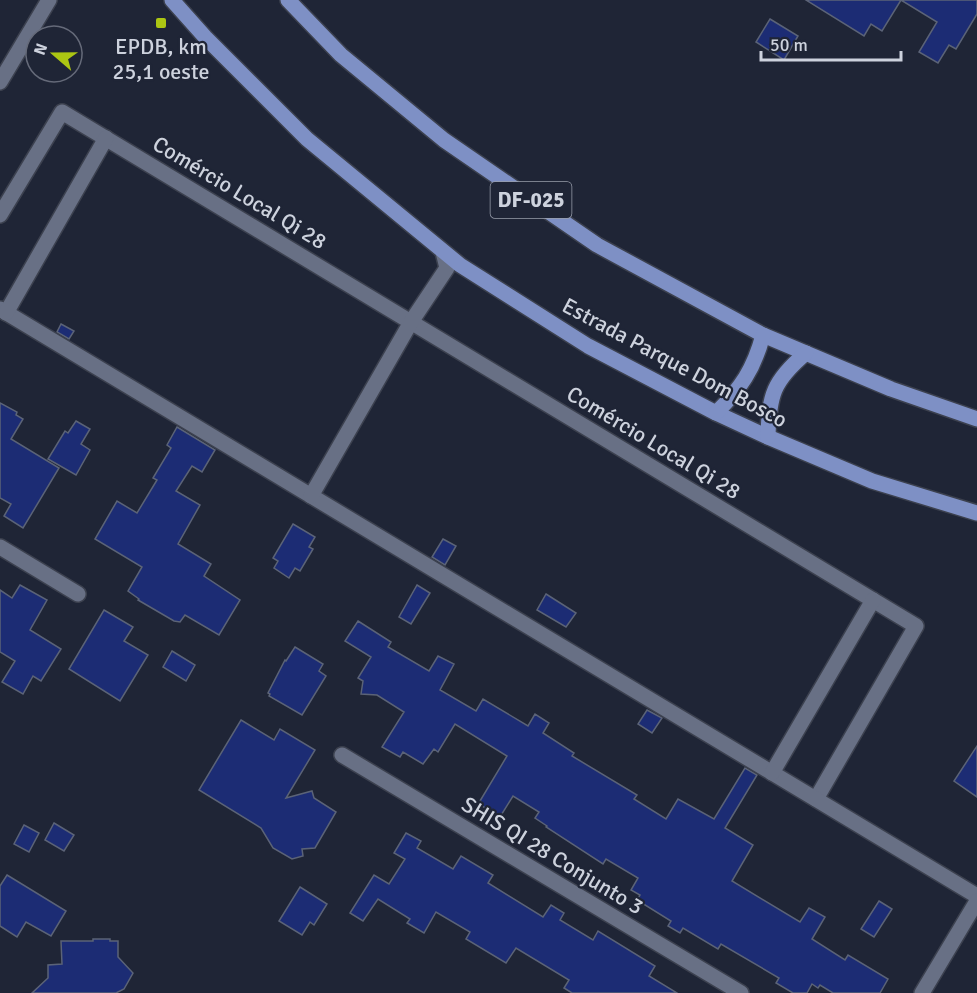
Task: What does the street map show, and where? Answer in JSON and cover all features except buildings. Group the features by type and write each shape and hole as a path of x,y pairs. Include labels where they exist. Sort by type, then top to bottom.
{"main road":[{"name":"Estrada Parque Dom Bosco","path":"172,0 205,37 307,139 443,252 453,266 588,346 716,413 872,481 977,513"},
{"name":"DF-025","path":"288,0 341,55 444,141 597,245 763,335 891,390 977,419"},
{"path":"716,413 743,382 756,360 763,335"},
{"path":"768,437 769,410 776,389 785,371 806,353"}],"street":[{"path":"0,82 49,0"},
{"name":"Comércio Local Qi 28","path":"0,215 62,112 916,626 816,799"},
{"path":"106,138 3,311 977,896"},
{"path":"311,496 411,322 453,266"},
{"path":"0,547 78,594"},
{"path":"772,773 873,600"},
{"name":"SHIS QI 28 Conjunto 3","path":"342,755 741,993"},
{"path":"922,993 977,901"}],"place":[{"name":"EPDB, km 25,1 oeste","path":"161,23"}]}
